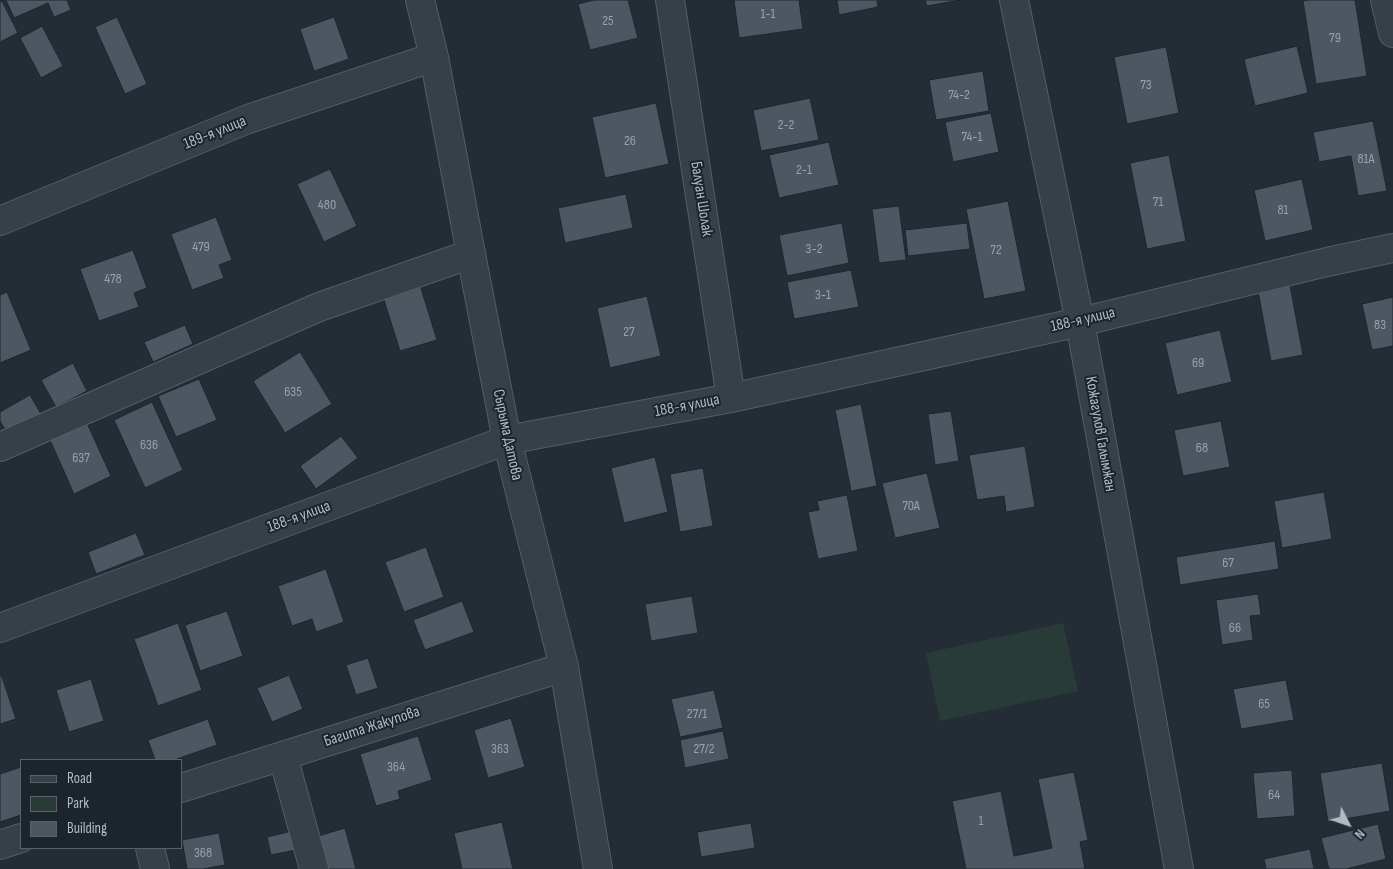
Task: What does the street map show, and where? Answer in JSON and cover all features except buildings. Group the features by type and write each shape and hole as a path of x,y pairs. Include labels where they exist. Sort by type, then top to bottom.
{"street":[{"name":"Сырыма Датова","path":"420,0 434,57 507,440 564,667 598,869"},
{"name":"Балуан Шолак","path":"670,0 731,398"},
{"name":"Кожагулов Галымжан","path":"1014,0 1080,322 1180,869"},
{"path":"1385,0 1393,33"},
{"name":"189-я улица","path":"0,220 248,119 434,57"},
{"name":"188-я улица","path":"0,628 507,440 731,398 1080,322 1327,262 1393,248"},
{"path":"0,447 318,307 471,254"},
{"name":"Багита Жакупова","path":"182,788 564,667"},
{"path":"283,756 314,869"},
{"path":"0,845 20,838"},
{"path":"150,849 155,869"}],"green space":[{"path":"1063,623 1078,691 940,721 926,653"}]}
